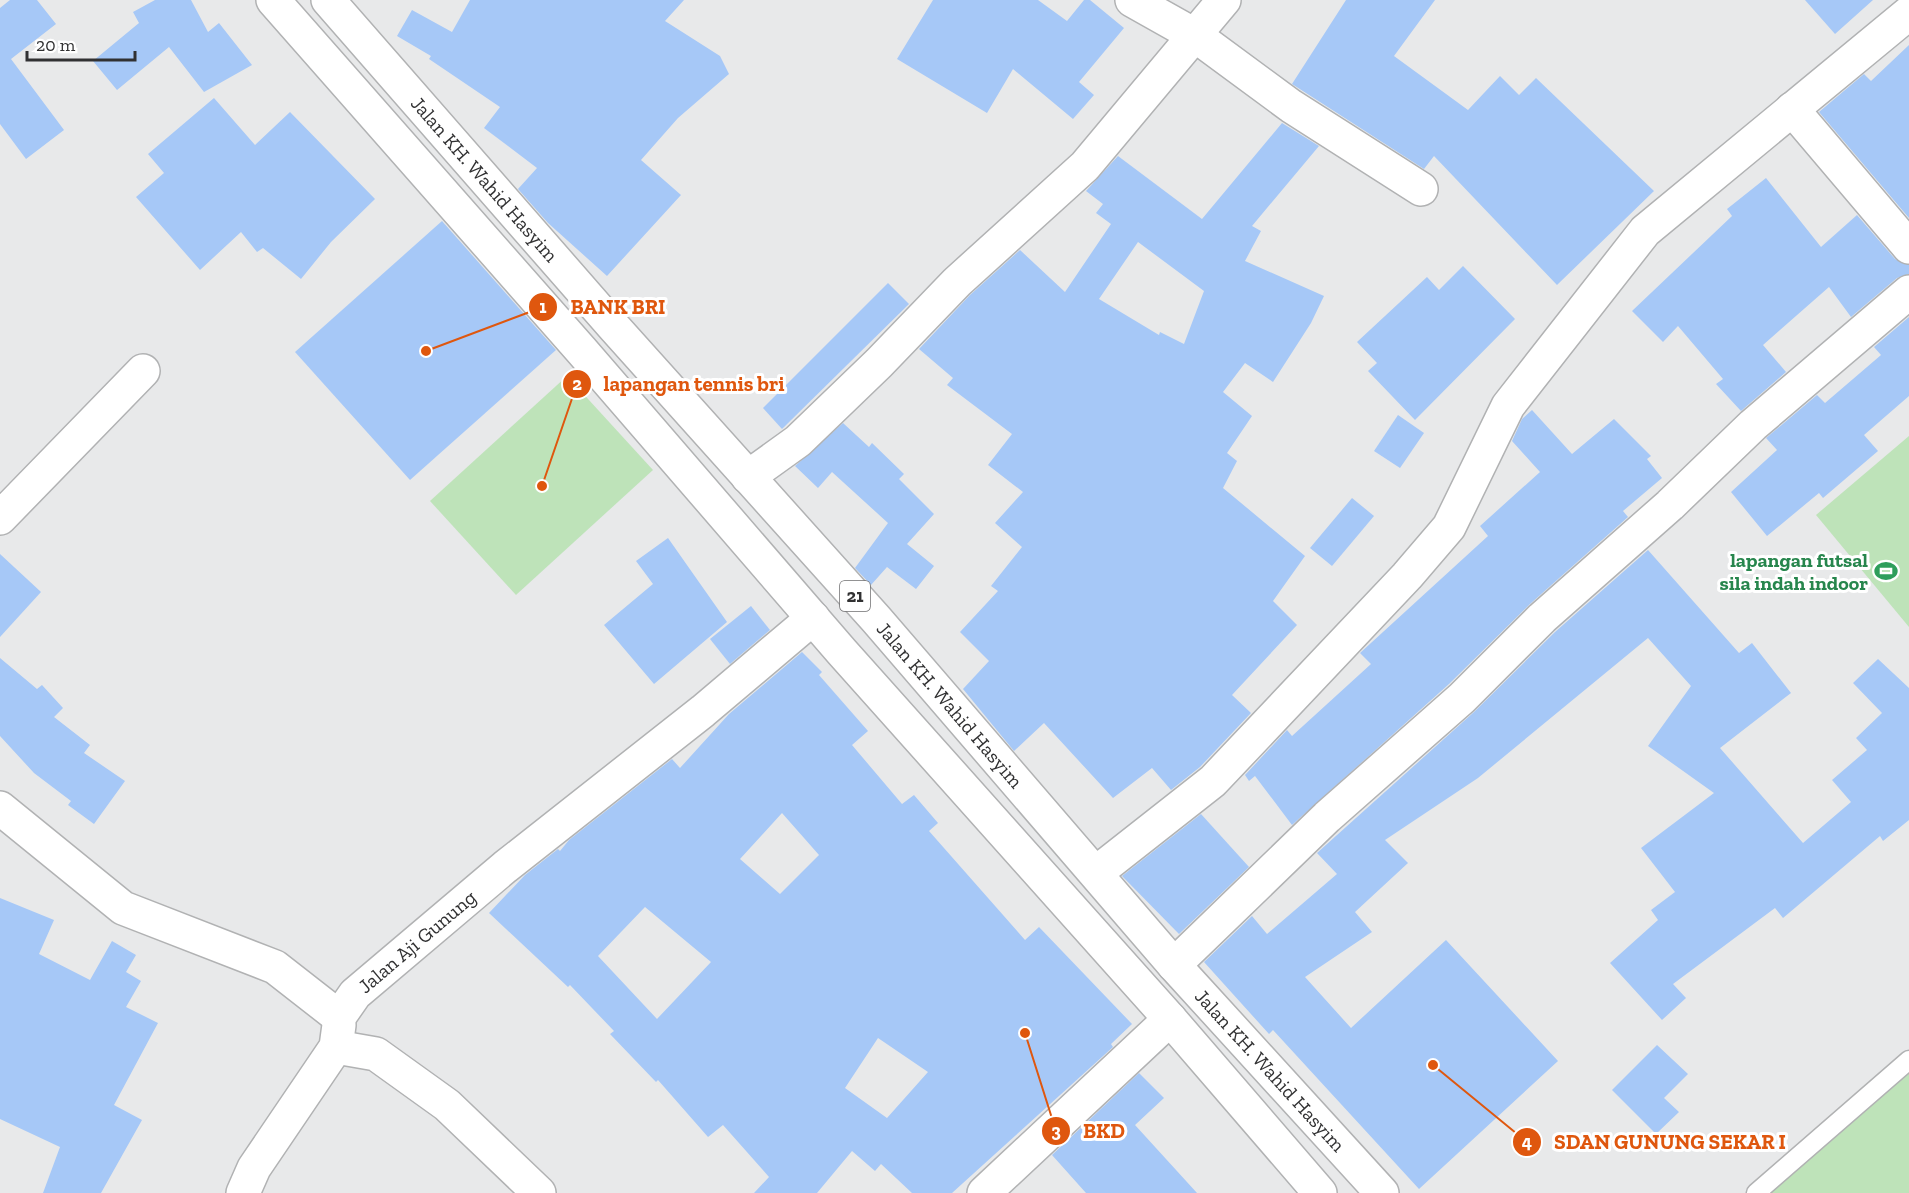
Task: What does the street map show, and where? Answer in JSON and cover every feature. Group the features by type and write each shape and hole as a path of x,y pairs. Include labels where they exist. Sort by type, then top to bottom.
{"main road":[{"name":"Jalan KH. Wahid Hasyim","path":"273,0 813,618 1170,1019 1320,1193"},
{"name":"Jalan KH. Wahid Hasyim","path":"328,0 1096,873 1174,965 1382,1193"},
{"path":"1132,0 1196,36 1291,106 1421,189"},
{"path":"748,477 798,441 871,371 957,282 1085,166 1224,0"},
{"path":"1096,873 1213,781 1407,576 1449,526 1508,406 1645,231 1909,13"},
{"path":"1792,109 1909,247"},
{"path":"1174,965 1327,817 1462,698 1542,618 1670,505 1753,425 1909,292"},
{"path":"582,351 613,326"},
{"path":"0,518 142,371"},
{"name":"Jalan Aji Gunung","path":"243,1193 255,1168 338,1032 355,994 505,867 703,711 813,618"},
{"path":"0,808 123,908 275,967 338,1032 376,1054 447,1105 539,1193"},
{"path":"984,1193 1170,1019"}],"lane":[{"path":"1756,1193 1909,1060"}],"green space":[{"path":"567,376 653,470 516,595 430,501"},
{"name":"lapangan futsal sila indah indoor","path":"1909,436 1909,627 1816,515"},
{"path":"1909,1066 1909,1193 1760,1193"}],"building":[{"path":"10,0 37,0 56,24 11,59 64,130 26,159 0,124 0,8"},
{"path":"155,0 191,0 208,32 219,23 252,65 204,92 169,47 117,90 93,61 139,23 133,12"},
{"path":"470,0 684,0 665,21 720,56 729,74 678,118 641,160 681,195 607,276 548,223 518,189 537,168 484,128 500,107 429,59 431,56 397,36 412,10 452,32"},
{"path":"933,0 1038,0 1067,21 1084,0 1090,0 1124,28 1079,82 1094,95 1073,119 1013,69 987,113 897,59"},
{"path":"1346,0 1435,0 1394,56 1468,110 1500,76 1519,95 1536,78 1654,191 1557,285 1434,156 1424,169 1292,84"},
{"path":"1805,0 1873,0 1835,34"},
{"path":"1909,45 1909,218 1819,112 1864,74 1871,81"},
{"path":"214,98 255,145 290,112 375,199 331,242 301,279 263,248 257,252 241,232 200,270 136,197 164,173 148,154"},
{"path":"1282,123 1319,146 1252,226 1261,231 1245,261 1324,296 1311,323 1273,382 1245,363 1223,392 1252,416 1227,453 1237,461 1223,488 1305,556 1273,601 1297,625 1232,695 1251,713 1200,767 1171,790 1152,768 1113,798 1044,723 1014,751 963,689 989,661 960,632 998,591 991,586 1022,547 995,523 1023,492 988,465 1012,434 947,385 953,378 919,349 970,295 1020,250 1065,292 1111,224 1096,213 1103,204 1086,191 1118,156 1202,219","holes":["1138,242 1204,291 1184,344 1160,332 1159,335 1099,299"]},
{"path":"1766,178 1821,247 1857,215 1895,259 1909,265 1909,274 1897,278 1851,317 1829,287 1763,345 1786,372 1741,411 1716,384 1723,379 1678,326 1663,342 1632,311 1732,216 1727,209"},
{"path":"442,221 556,350 410,480 295,352"},
{"path":"1463,266 1515,319 1415,420 1368,371 1377,363 1357,342 1427,277 1439,290"},
{"path":"888,283 909,304 782,429 763,408"},
{"path":"1909,317 1909,396 1864,435 1878,451 1823,498 1819,493 1767,536 1731,492 1777,450 1766,438 1817,395 1825,403 1881,355 1874,347"},
{"path":"1532,410 1572,454 1614,419 1651,456 1647,459 1662,478 1623,511 1628,517 1530,604 1449,684 1292,825 1255,776 1249,781 1245,775 1287,730 1292,736 1371,664 1360,653 1488,536 1480,526 1540,472 1512,441 1522,419"},
{"path":"1398,415 1424,433 1400,468 1374,451"},
{"path":"843,423 869,447 872,443 904,474 899,479 934,514 907,544 934,566 916,589 887,567 871,585 855,568 888,523 832,472 818,488 795,466"},
{"path":"1352,498 1374,516 1332,566 1310,548"},
{"path":"668,538 727,622 654,684 604,625 653,584 636,561"},
{"path":"1648,550 1739,653 1752,643 1791,693 1720,748 1803,843 1851,802 1832,780 1867,750 1856,738 1882,713 1853,683 1878,659 1909,688 1909,820 1883,841 1880,836 1783,918 1775,908 1673,984 1686,998 1662,1020 1610,963 1658,920 1651,910 1675,892 1641,848 1714,793 1648,746 1691,686 1648,638 1478,778 1385,840 1408,863 1355,912 1372,932 1305,977 1351,1028 1446,940 1558,1061 1419,1189 1273,1030 1269,1034 1204,962 1252,916 1267,934 1337,874 1317,853 1474,712 1555,632"},
{"path":"0,554 41,592 0,637"},
{"path":"751,606 770,630 730,664 710,639"},
{"path":"802,652 822,672 819,675 868,731 852,745 902,804 914,795 938,823 929,831 1025,940 1039,927 1132,1024 1111,1044 1113,1047 952,1193 912,1193 881,1164 875,1171 852,1151 817,1193 754,1193 769,1177 723,1125 708,1137 658,1080 656,1082 610,1034 614,1031 570,985 568,987 489,913 525,875 558,849 560,851 569,840 672,759 680,768 729,714","holes":["782,813 819,855 780,894 740,859","645,907 711,962 657,1019 598,956","878,1038 928,1072 887,1118 845,1088"]},
{"path":"0,658 37,689 42,685 63,708 54,717 90,745 84,753 125,781 94,824 68,805 71,801 34,773 0,736"},
{"path":"1201,814 1249,867 1179,934 1122,876"},
{"path":"0,898 54,920 39,954 90,980 112,941 136,955 126,972 141,981 126,1007 158,1023 114,1105 142,1120 101,1193 43,1193 60,1147 0,1119"},
{"path":"1657,1045 1688,1074 1664,1098 1679,1112 1656,1134 1612,1090"},
{"path":"1139,1073 1164,1098 1135,1125 1197,1193 1086,1193 1052,1155"}],"place":[{"name":"BANK BRI","path":"426,351"},
{"name":"lapangan tennis bri","path":"542,486"},
{"name":"lapangan futsal sila indah indoor","path":"1886,571"},
{"name":"BKD","path":"1025,1033"},
{"name":"SDAN GUNUNG SEKAR I","path":"1433,1065"}]}
